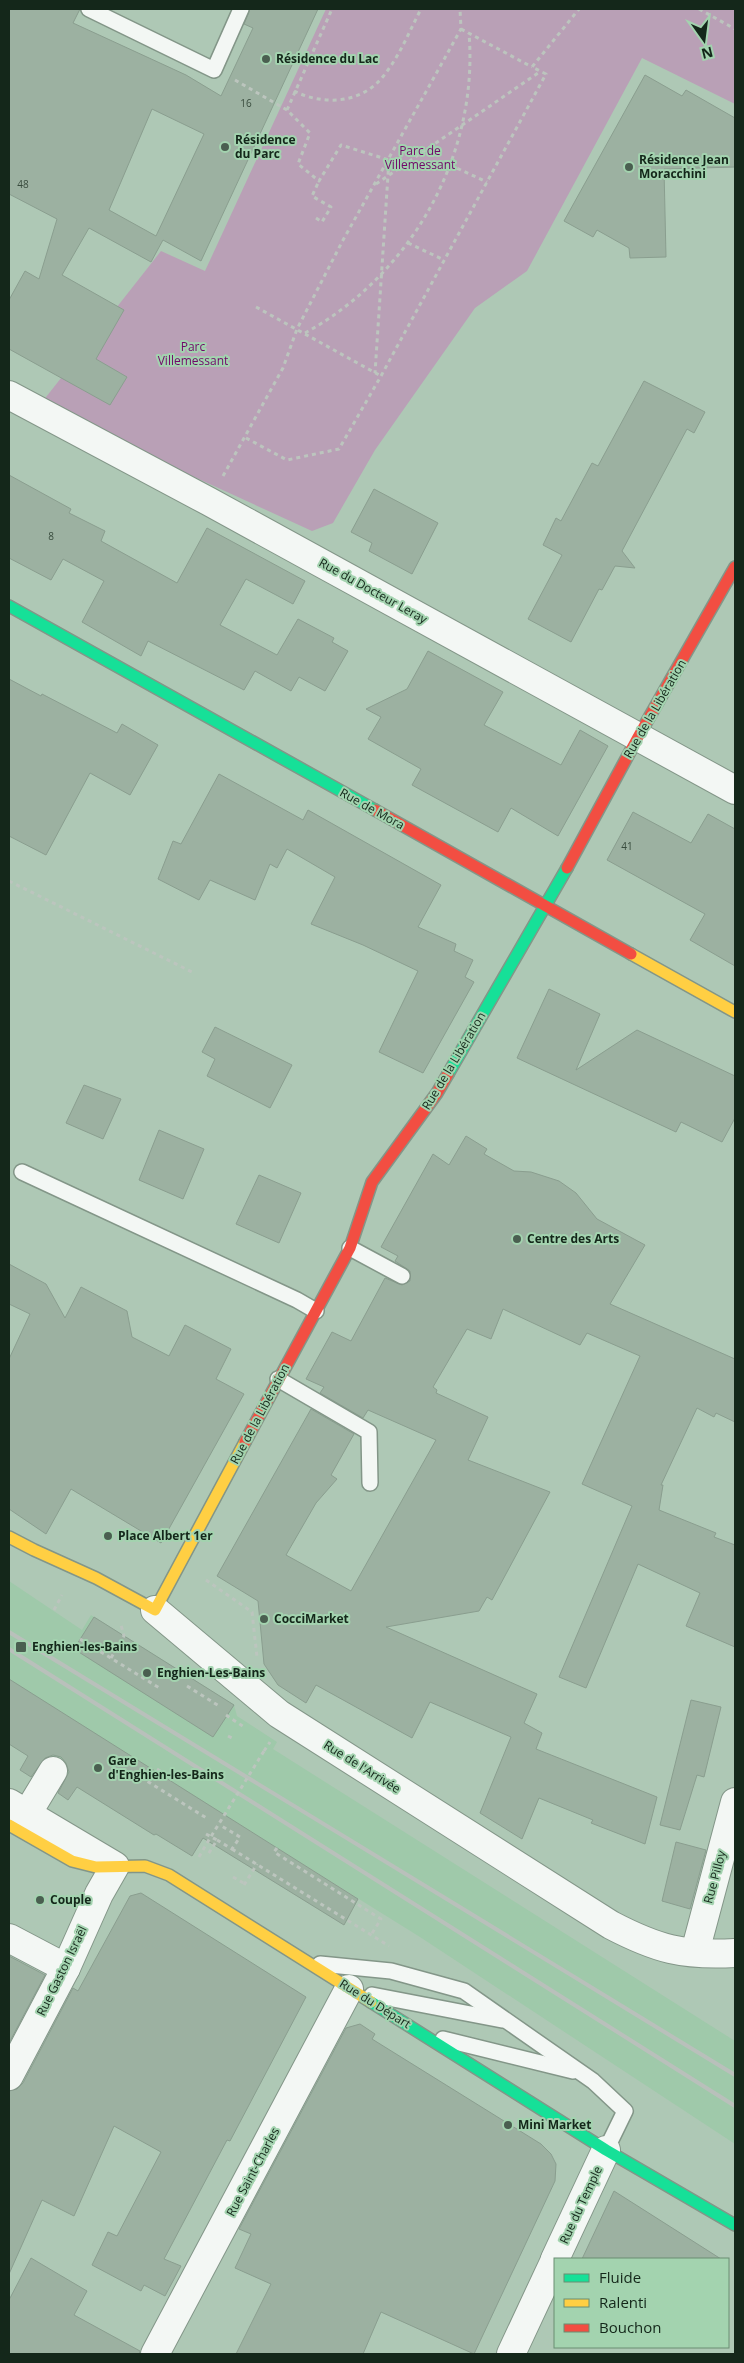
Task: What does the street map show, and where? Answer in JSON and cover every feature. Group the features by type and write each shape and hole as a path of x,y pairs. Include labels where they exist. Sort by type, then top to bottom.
{"street":[{"name":"Rue du Docteur Leray","path":"9,395 208,501 735,790"},
{"name":"Rue de la Libération","path":"155,1610 350,1248 372,1182 437,1093 546,906 638,737 735,568"},
{"name":"Rue de Mora","path":"9,606 735,1012"},
{"name":"Rue de l'Arrivée","path":"9,1537 31,1551 76,1568 155,1610 278,1714 611,1925 675,1952 735,1954"},
{"path":"53,1771 16,1812 114,1866"},
{"name":"Rue Pilloy","path":"695,1952 735,1802"},
{"name":"Rue du Départ","path":"114,1866 145,1866 162,1872 424,2034 606,2150 735,2225"},
{"name":"Rue Gaston Israël","path":"9,2076 66,1968 99,1894 114,1866"},
{"path":"9,1938 66,1968"},
{"name":"Rue Saint-Charles","path":"156,2354 351,1990"},
{"name":"Rue du Temple","path":"555,2258 606,2150"},
{"name":"Rue du Temple","path":"511,2354 554,2261"}],"lane":[{"path":"89,9 214,70 241,9"},
{"path":"22,1172 297,1300 316,1311"},
{"path":"350,1248 402,1276"},
{"path":"278,1379 369,1432 370,1483"},
{"path":"312,1964 391,1971 459,1989 582,2073 625,2111 606,2150"},
{"path":"351,1990 508,2021"},
{"path":"424,2034 582,2073"}],"path":[{"path":"287,110 332,9"},
{"path":"294,91 314,99 327,101 342,100 368,90 386,74 421,9"},
{"path":"208,501 246,438 283,368 297,329 342,242 461,29 460,9"},
{"path":"532,66 579,9"},
{"path":"698,9 735,29"},
{"path":"246,438 287,460 339,449 546,74 461,29"},
{"path":"304,333 336,314 382,274 408,243 434,200 450,164 462,125 470,69 469,33"},
{"path":"214,70 287,110 310,133 298,164 319,181"},
{"path":"375,185 541,71"},
{"path":"316,218 322,222 331,207 312,196 340,145 389,160"},
{"path":"375,373 389,160"},
{"path":"450,164 487,182"},
{"path":"408,243 444,260"},
{"path":"256,307 381,376"},
{"path":"9,881 192,972"},
{"path":"203,1579 252,1612 258,1667"},
{"path":"111,1658 124,1636 120,1621"},
{"path":"80,1638 161,1689"},
{"path":"187,1686 220,1706"},
{"path":"228,1736 232,1738"},
{"path":"207,1862 199,1857 264,1751"},
{"path":"157,1769 166,1775"},
{"path":"134,1773 208,1819"},
{"path":"206,1834 232,1849 240,1837 220,1825"},
{"path":"207,1856 217,1840"},
{"path":"277,1848 274,1852 381,1918 371,1935"},
{"path":"233,1876 245,1884"}],"shaded area":[{"path":"9,1581 82,1630 91,1615 234,1705 237,1716 277,1742 273,1749 735,2041 735,2144 420,1937 240,1825 209,1828 192,1855 156,1834 154,1835 9,1744"}],"green space":[{"name":"Parc de Villemessant","path":"326,9 735,9 735,104 642,58 527,271 475,308 375,450 333,523 312,531 39,406 161,251 205,271"}],"building":[{"path":"9,9 80,9 73,23 186,75 221,96 253,28 244,24 250,9 318,9 201,261 163,240 151,262 89,228 62,275 124,310 96,359 127,377 110,405 9,349 9,300 25,271 39,279 57,219 9,194","holes":["152,109 204,134 156,236 109,210"]},
{"name":"Résidence Jean Moracchini","path":"645,75 682,96 686,90 735,118 735,167 664,169 666,257 630,258 629,248 597,230 593,237 564,221"},
{"path":"644,381 705,412 694,433 687,429 622,551 635,568 615,566 602,590 599,589 571,642 528,619 562,555 543,545 556,518 561,521 592,463 598,466"},
{"path":"9,475 71,509 69,513 105,531 101,541 177,583 207,528 305,581 293,604 246,579 220,625 277,655 298,619 334,638 332,642 348,651 325,691 299,677 291,691 255,671 244,690 148,641 141,656 82,622 104,581 63,559 51,580 9,558"},
{"path":"374,489 438,523 412,574 369,551 372,543 351,532"},
{"path":"428,651 503,692 484,725 561,765 580,730 608,746 558,836 511,808 498,832 412,785 421,769 368,739 381,717 366,709 407,689"},
{"path":"9,679 117,733 122,724 158,745 130,795 90,773 46,855 9,836"},
{"path":"219,774 303,820 308,810 441,885 418,927 456,944 454,951 473,960 465,977 474,982 423,1073 379,1052 418,971 363,945 311,924 335,877 287,849 277,868 270,864 255,900 210,880 199,900 158,879 173,841 181,844"},
{"path":"633,812 691,843 708,814 735,829 735,966 690,940 705,914 607,860"},
{"path":"549,989 600,1014 576,1070 637,1030 735,1076 735,1118 722,1142 681,1122 676,1132 517,1058"},
{"path":"215,1027 292,1065 270,1108 207,1076 215,1059 202,1052"},
{"path":"84,1085 121,1099 103,1139 66,1123"},
{"path":"159,1130 204,1149 183,1199 139,1180"},
{"path":"466,1136 487,1149 484,1154 514,1171 531,1172 559,1181 576,1193 597,1219 645,1245 610,1304 735,1359 735,1422 716,1413 714,1417 697,1408 661,1485 663,1485 659,1510 716,1533 714,1537 735,1545 735,1647 686,1626 700,1593 638,1564 586,1688 559,1677 632,1506 582,1484 640,1356 587,1333 580,1345 503,1309 491,1339 467,1329 433,1387 437,1390 436,1393 488,1417 468,1460 550,1492 492,1600 487,1597 479,1611 386,1627 537,1694 524,1723 542,1733 536,1749 657,1797 645,1844 591,1823 593,1820 539,1798 522,1839 480,1813 511,1737 430,1702 412,1738 316,1685 306,1703 278,1685 264,1664 258,1601 217,1576 311,1409 354,1434 331,1475 337,1479 316,1503 286,1555 351,1591 436,1440 368,1410 363,1418 320,1393 324,1387 306,1379 332,1332 351,1341 385,1278 402,1285 410,1281 410,1271 395,1261 398,1256 381,1247 433,1154 449,1165"},
{"path":"259,1175 301,1193 279,1243 236,1224"},
{"path":"9,1264 46,1284 65,1318 81,1287 127,1311 132,1337 169,1356 185,1325 231,1349 216,1379 244,1394 161,1543 71,1489 46,1534 9,1509 9,1359 30,1314 9,1304"},
{"name":"Enghien-Les-Bains","path":"94,1617 234,1705 213,1737 74,1649"},
{"name":"Gare d'Enghien-les-Bains","path":"9,1679 358,1899 344,1925 203,1838 192,1856 156,1834 154,1835 77,1787 68,1800 58,1793 69,1772 66,1763 61,1757 53,1755 45,1758 31,1777 20,1770 28,1756 9,1744"},
{"path":"691,1700 721,1707 704,1777 697,1775 680,1830 660,1825"},
{"path":"676,1842 706,1850 690,1909 662,1901"},
{"path":"141,1893 306,1997 230,2141 227,2140 164,2259 181,2266 165,2296 144,2285 141,2291 92,2265 108,2232 117,2236 161,2152 114,2126 74,2216 42,2200 9,2274 9,2091 17,2089 23,2083 73,1988 78,1991 130,1896"},
{"path":"9,1956 45,1975 9,2043"},
{"path":"360,2024 375,2034 372,2039 541,2144 551,2154 556,2164 555,2181 474,2354 381,2312 363,2354 236,2354 271,2284 235,2268 251,2234 239,2229 346,2028"},
{"path":"614,2191 719,2258 582,2258"},
{"path":"31,2258 87,2291 74,2315 140,2351 139,2354 9,2354 9,2300"}],"railway":[{"path":"9,1632 735,2075"},
{"path":"9,1649 735,2106"}],"traffic: fast":[{"path":"9,606 375,810"},
{"path":"448,1074 567,868"},
{"path":"371,2002 606,2150 735,2225"}],"traffic: slow":[{"path":"631,954 735,1012"},
{"path":"9,1537 96,1578 155,1610 245,1442"},
{"path":"9,1825 72,1861 96,1867 145,1866 169,1875 371,2002"}],"traffic: jam":[{"path":"567,868 638,737 735,567"},
{"path":"375,810 631,954"},
{"path":"245,1442 350,1248 372,1182 437,1093 448,1074"}],"place":[{"name":"Résidence du Lac","path":"266,59"},
{"name":"Résidence du Parc","path":"225,147"},
{"name":"Résidence Jean Moracchini","path":"629,167"},
{"name":"Centre des Arts","path":"517,1239"},
{"name":"Place Albert 1er","path":"108,1536"},
{"name":"CocciMarket","path":"264,1619"},
{"name":"Enghien-les-Bains","path":"21,1647"},
{"name":"Enghien-Les-Bains","path":"147,1673"},
{"name":"Gare d'Enghien-les-Bains","path":"98,1768"},
{"name":"Couple","path":"40,1900"},
{"name":"Mini Market","path":"508,2125"}],"park label":[{"name":"Parc Villemessant","path":"193,354"}]}
